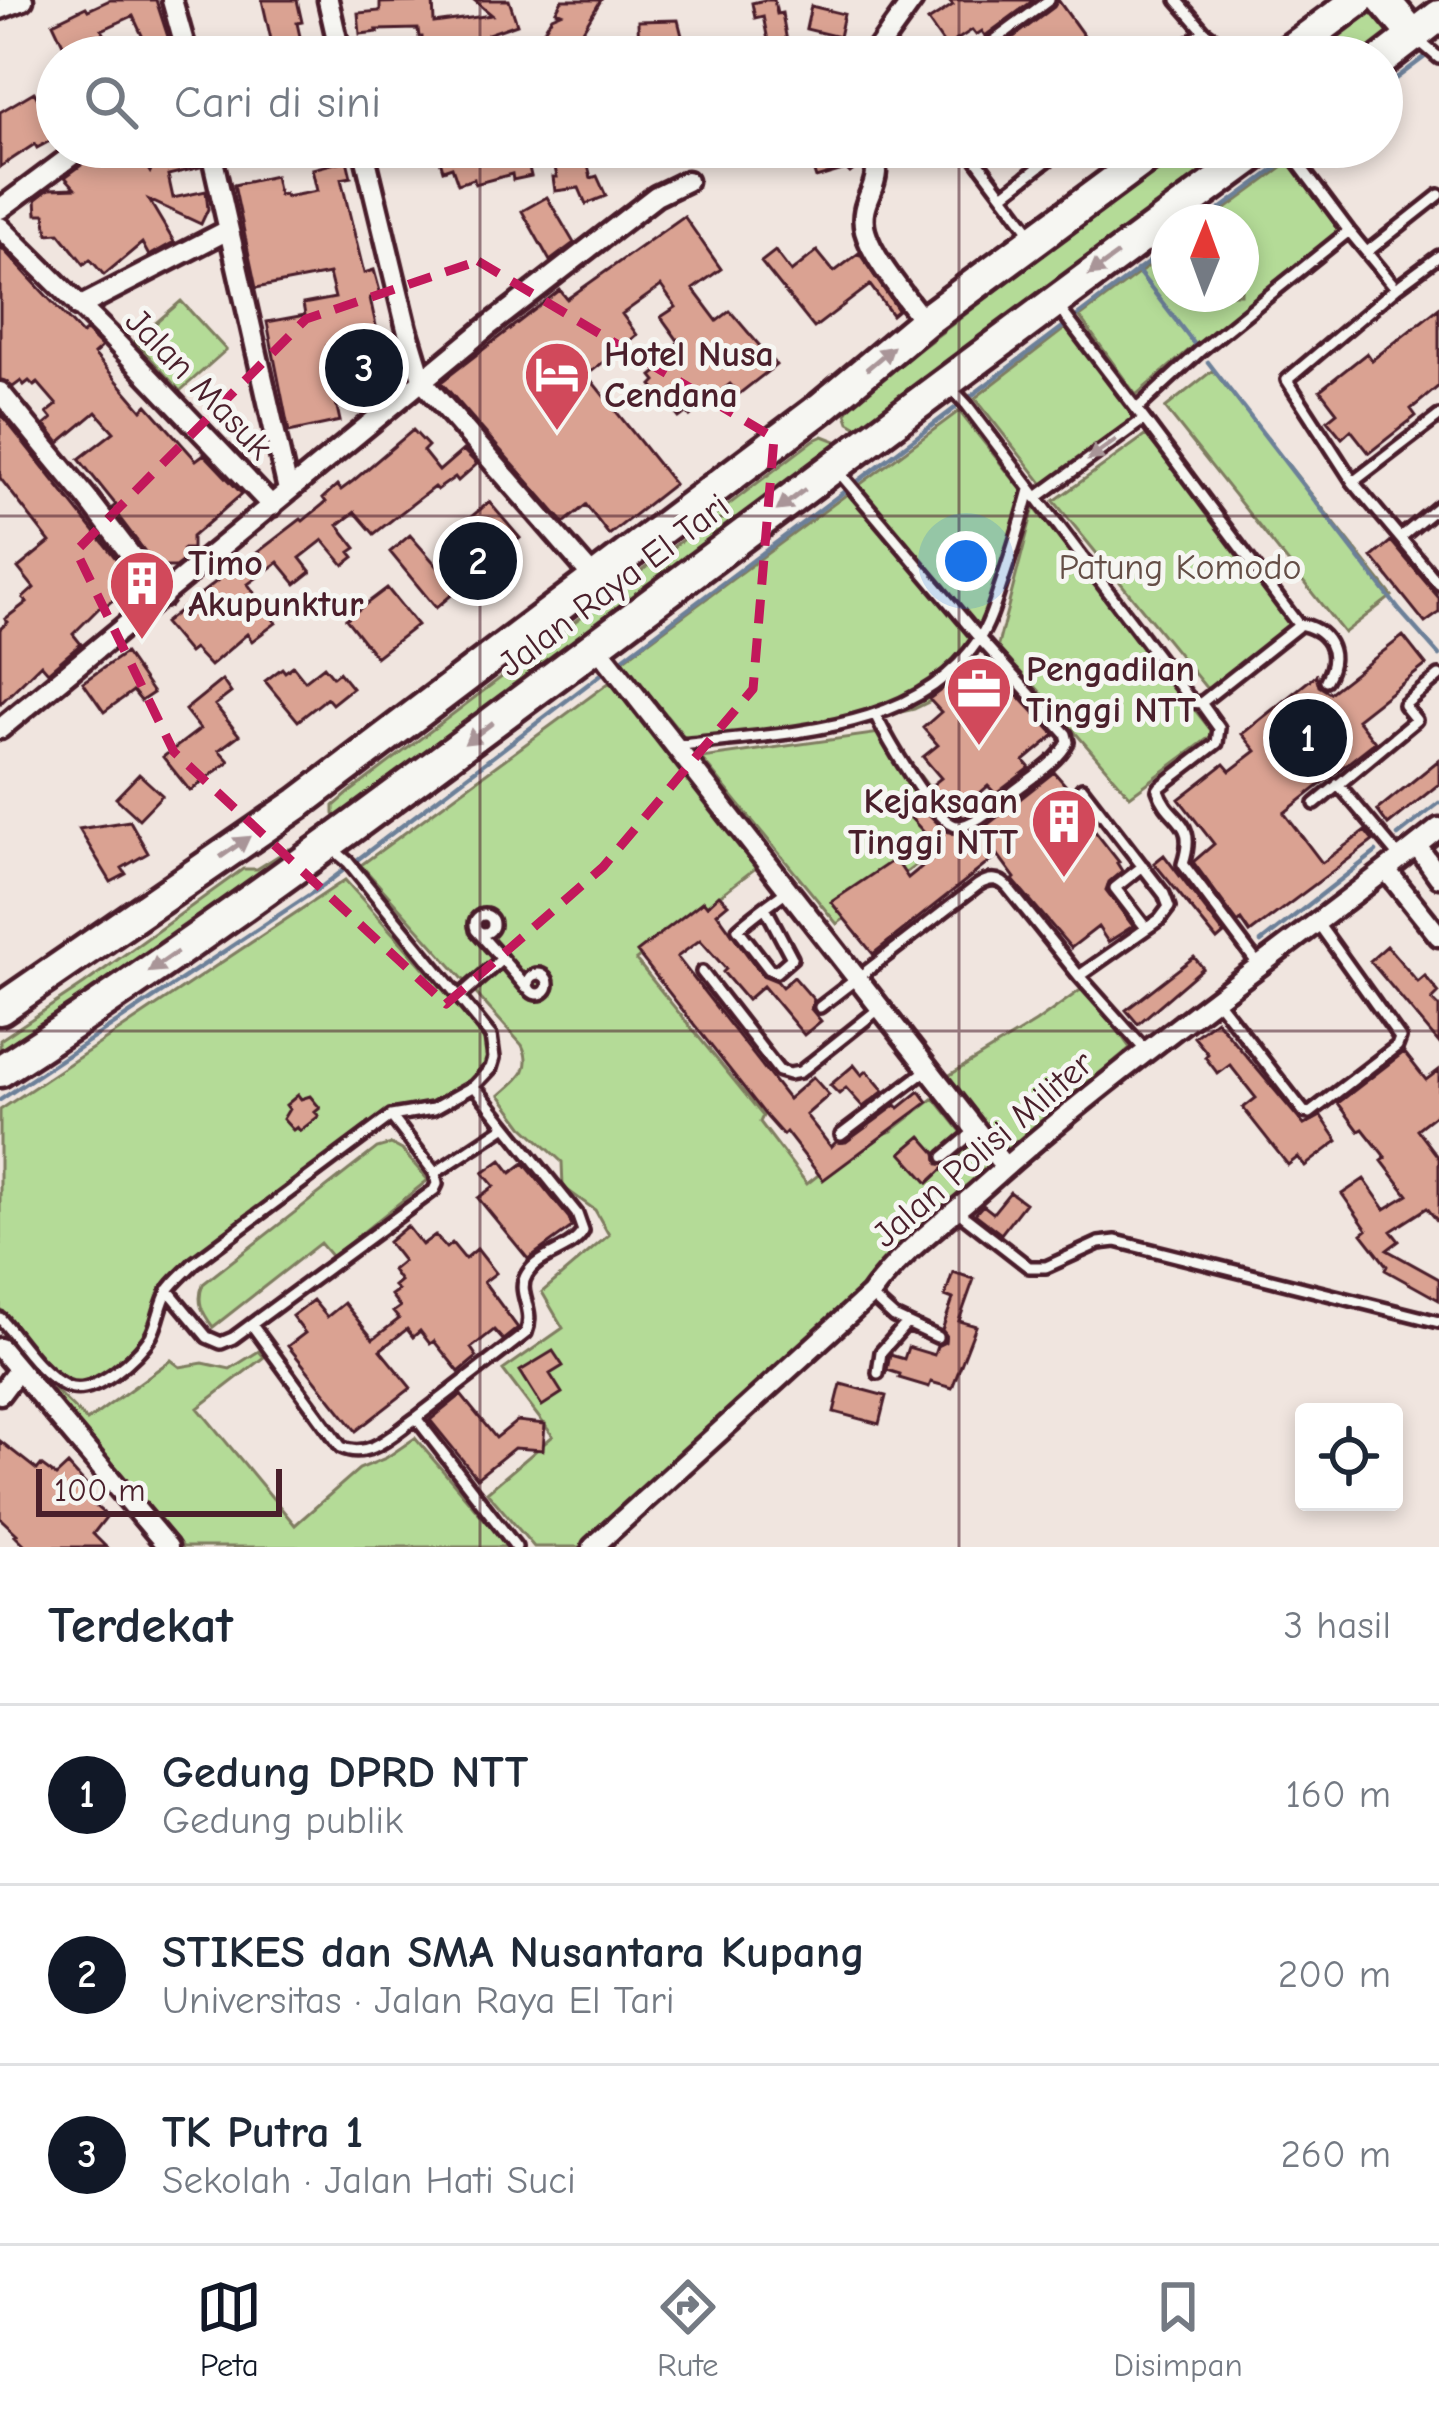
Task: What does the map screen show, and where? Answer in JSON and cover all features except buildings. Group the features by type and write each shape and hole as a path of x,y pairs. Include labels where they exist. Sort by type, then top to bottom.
{"main road":[{"path":"1309,36 1358,0"},
{"path":"1384,0 1414,36"},
{"path":"1403,44 1439,16"},
{"name":"Jalan Raya El Tari","path":"0,1009 299,802 1132,168"},
{"name":"Jalan Raya El Tari","path":"0,1072 103,1005 600,651 1054,301 1236,168"},
{"path":"821,408 844,467"},
{"path":"299,802 329,845"}],"street":[{"path":"0,9 22,0"},
{"path":"172,0 182,36"},
{"path":"328,0 336,36"},
{"path":"885,36 913,0"},
{"path":"0,208 54,168"},
{"path":"215,168 288,490"},
{"path":"368,168 423,382 594,578"},
{"path":"877,168 864,210 865,228 872,246 924,322"},
{"path":"0,729 486,328 656,196 687,181"},
{"name":"Jalan Masuk","path":"0,227 272,506"},
{"name":"Jalan Masuk","path":"79,307 228,230"},
{"path":"0,392 163,597"},
{"path":"600,651 1005,1167"},
{"name":"Jalan Polisi Militer","path":"593,1547 870,1295 886,1271 1005,1167 1146,1051 1439,828"},
{"path":"1402,858 1439,877"},
{"path":"1402,858 1439,937"},
{"path":"0,1348 169,1547"},
{"path":"0,1394 18,1370"}],"lane":[{"path":"1000,36 1049,0"},
{"path":"1178,0 1211,36"},
{"path":"1198,36 1204,31"},
{"path":"1414,36 1439,58"},
{"path":"983,168 1036,239"},
{"path":"1003,195 1038,168"},
{"path":"1302,168 1396,288"},
{"path":"1367,252 1439,195"},
{"path":"675,746 843,724 905,701 941,678 980,639 1033,494 1141,414 1200,351 1348,231"},
{"path":"1439,256 1287,380 1353,482 1439,584"},
{"path":"1054,301 1297,624 1316,628 1330,643 1334,662 1326,680"},
{"path":"946,383 968,405 1192,702 1201,703 1297,624"},
{"path":"1353,482 1439,416"},
{"path":"844,467 859,499 1068,738 1065,749 1046,767 961,826 945,822 927,799 875,714"},
{"path":"1400,538 1439,506"},
{"path":"1315,804 1416,720 1404,705 1439,676"},
{"path":"1201,703 1219,728 1217,743 1160,787 1159,798 1184,824 1188,839 1183,863 1258,964"},
{"path":"1338,784 1402,858"},
{"path":"1079,976 1166,914 1169,907 1164,894 1082,788"},
{"path":"0,1318 49,1376 74,1389 90,1388 146,1343 168,1290 194,1263 391,1116 434,1109 473,1086 491,1068 494,1048 490,1036 329,845"},
{"path":"1143,866 1115,888 1146,928"},
{"path":"820,1006 979,884 994,879 1002,881 1146,1051"},
{"path":"765,907 792,958 776,972 738,929 765,907 788,890"},
{"path":"1215,998 1304,1112 1310,1113 1397,1046 1400,1038 1317,922"},
{"path":"476,930 530,992"},
{"path":"460,996 502,959"},
{"path":"702,972 778,1071 789,1075 800,1072 880,1008"},
{"path":"841,1135 928,1069"},
{"path":"252,1325 341,1447 352,1452 364,1452 416,1418 526,1333 531,1321 523,1287 526,1274 583,1231 577,1214 473,1086"},
{"path":"168,1290 207,1337 221,1343 434,1190 435,1173 391,1116"},
{"path":"435,1173 506,1126"},
{"path":"944,1157 976,1130"},
{"path":"957,1211 1029,1267 1046,1267 1099,1243 1116,1241 1439,1322"},
{"path":"870,1295 906,1324 937,1337"},
{"path":"878,1373 880,1352 906,1324"},
{"path":"416,1418 516,1547"}],"highlighted area":[{"path":"478,261 774,438 753,689 603,867 446,1004 174,752 76,551 306,319"}],"green space":[{"path":"1374,7 1395,36 1328,36"},
{"path":"1157,168 1226,168 1177,204 1151,204 1151,223 866,432 849,422 846,413 854,402"},
{"path":"1282,168 1295,168 1345,235 1259,298 1259,204 1233,204"},
{"path":"1151,264 1151,312 1240,312 1136,395 1080,317"},
{"path":"181,301 226,350 180,391 135,341"},
{"path":"1067,327 1137,421 1049,492 975,398"},
{"path":"1213,370 1392,596 1344,633 1165,408"},
{"path":"959,411 1025,494 972,672 943,695 914,709 854,723 693,747 622,661"},
{"name":"Patung Komodo","path":"1146,435 1298,621 1207,689 1054,501"},
{"path":"823,436 836,441 839,448 339,821 334,806 350,792"},
{"path":"1034,507 1214,734 1130,796 1035,686 991,672"},
{"path":"610,682 757,867 636,960 763,1116 760,1122 807,1184 859,1143 892,1131 934,1098 994,1172 587,1547 534,1547 487,1492 553,1436 503,1370 563,1328 542,1292 609,1235 595,1210 563,1187 562,1162 523,1126 500,1095 525,1068 522,1045 361,865"},
{"path":"887,732 962,831 837,924 701,758"},
{"path":"289,849 295,852 0,1070 0,1040 243,869 257,869"},
{"path":"345,880 474,1024 491,1052 487,1071 456,1101 400,1112 185,1277 167,1300 145,1351 100,1386 88,1392 72,1389 58,1381 0,1315 0,1110"},
{"path":"1086,986 1130,1048 1004,1154 945,1078"},
{"path":"391,1144 428,1180 332,1257 320,1243 213,1327 201,1307 203,1284 377,1148"},
{"path":"259,1351 264,1357 198,1408 295,1525 359,1469 415,1438 508,1547 183,1547 48,1394 54,1389 87,1421 171,1360 180,1367 203,1363 230,1369"}],"waterway":[{"path":"1403,73 1426,56"},
{"path":"1228,204 1277,168"},
{"path":"618,662 1151,261"},
{"path":"1137,270 1195,345"},
{"path":"1208,362 1439,655"},
{"path":"0,1100 324,885 608,669"},
{"path":"1398,835 1439,803"},
{"path":"1261,942 1376,852"}],"place":[{"name":"TK Putra 1","path":"364,368"},
{"name":"Hotel Nusa Cendana","path":"557,433"},
{"name":"STIKES dan SMA Nusantara Kupang","path":"478,561"},
{"name":"Timo Akupunktur","path":"142,642"},
{"name":"Gedung DPRD NTT","path":"1308,738"},
{"name":"Pengadilan Tinggi NTT","path":"979,748"},
{"name":"Kejaksaan Tinggi NTT","path":"1064,880"}]}
